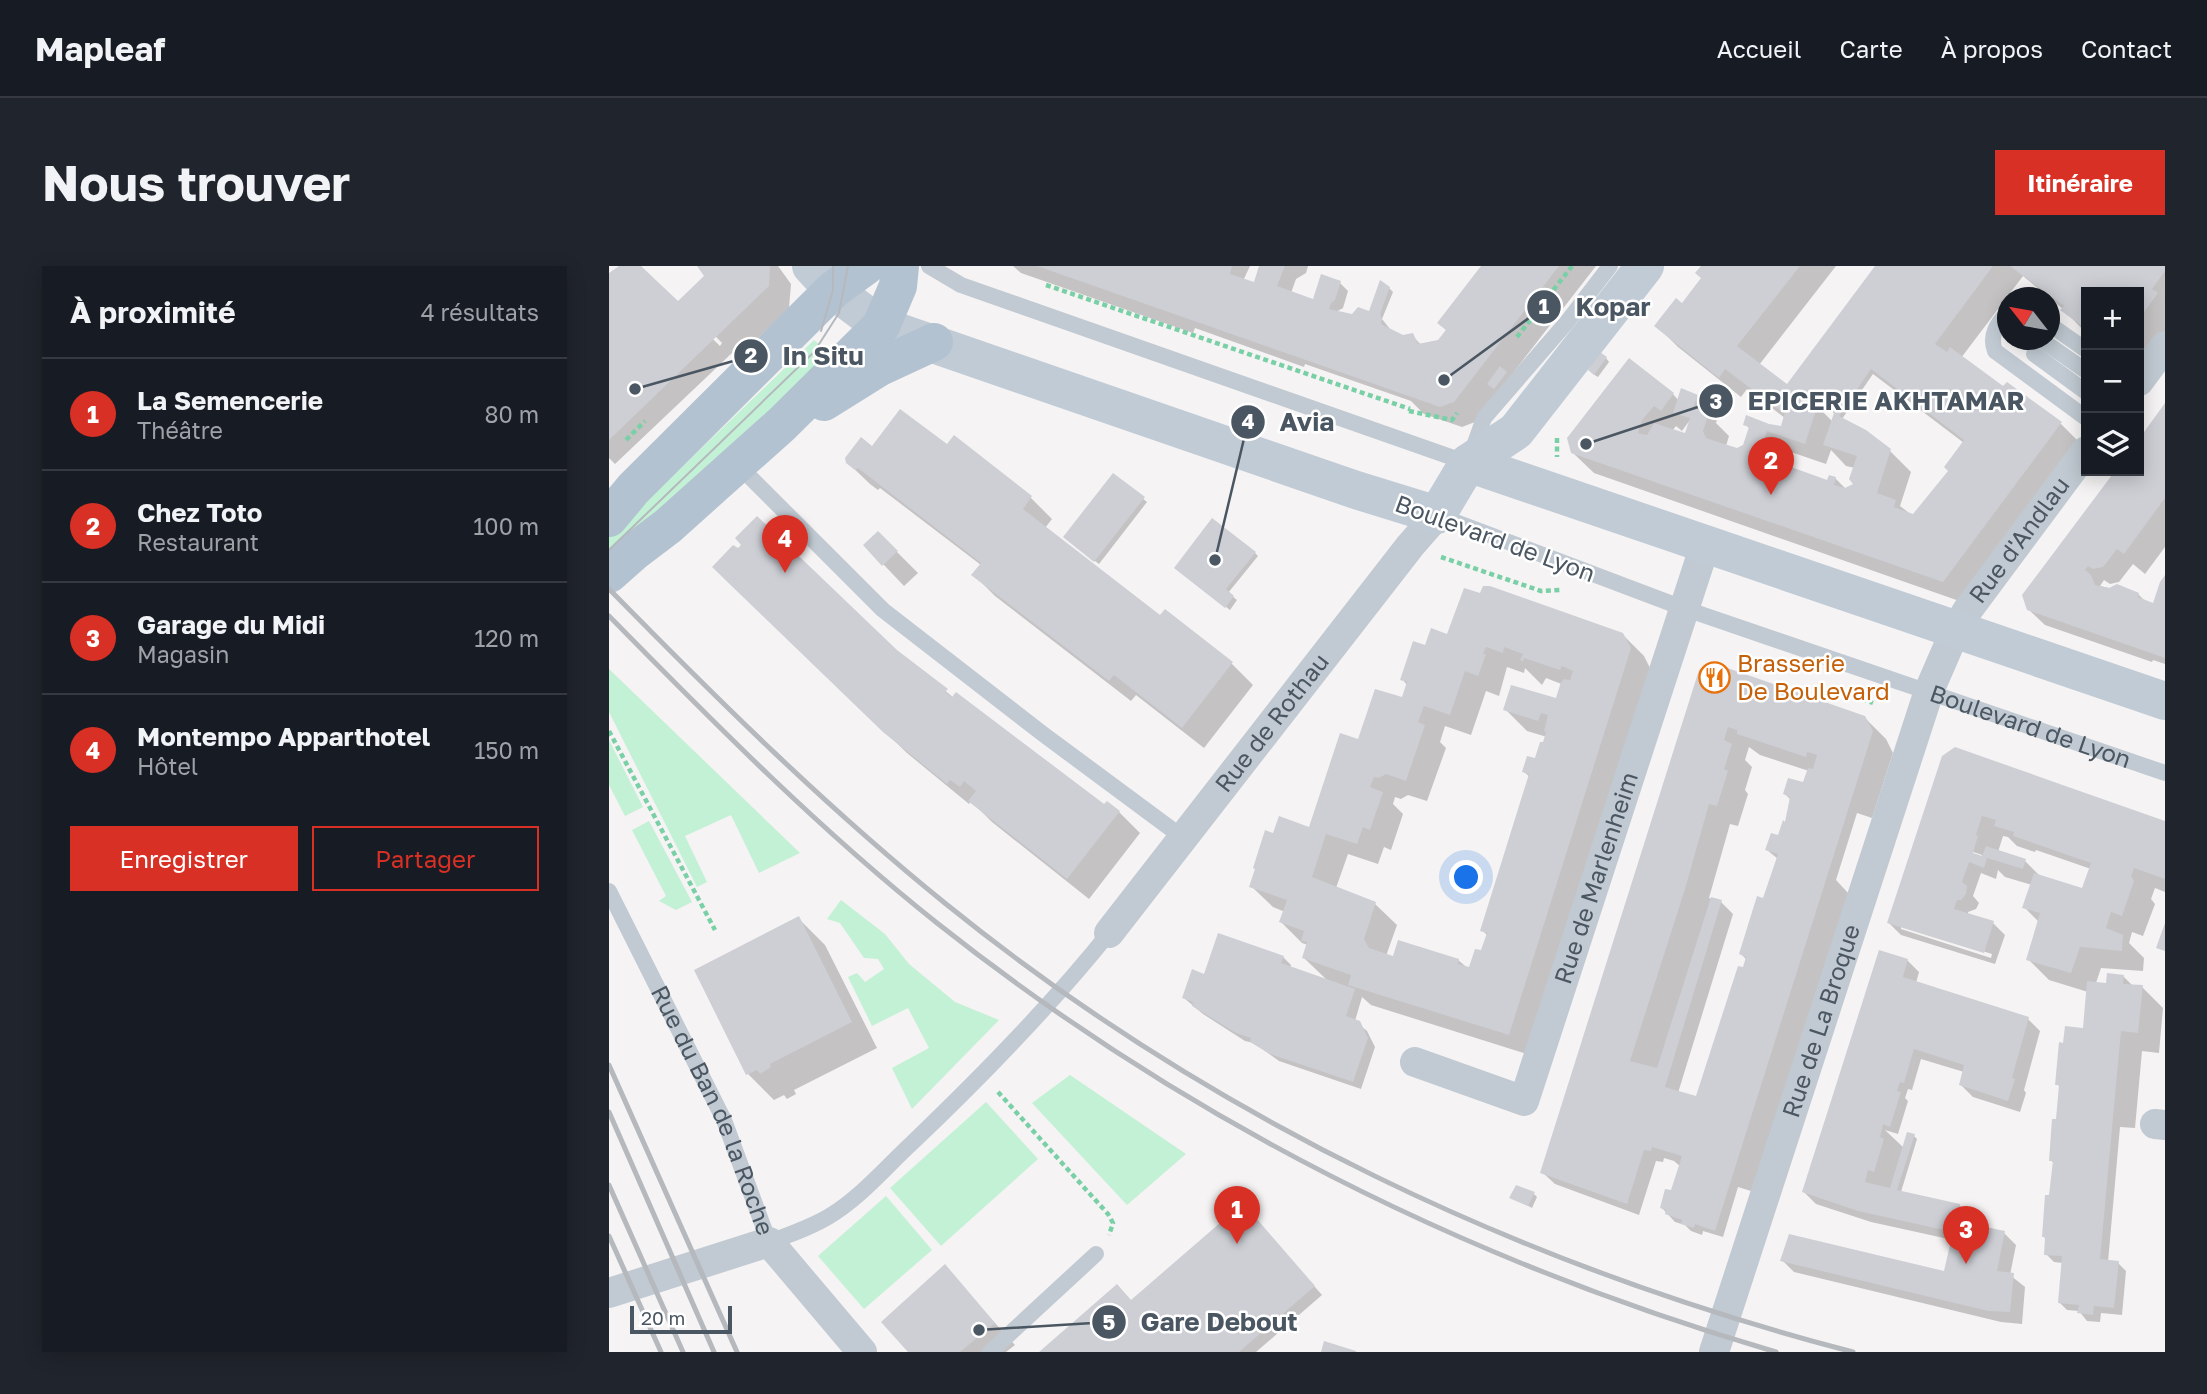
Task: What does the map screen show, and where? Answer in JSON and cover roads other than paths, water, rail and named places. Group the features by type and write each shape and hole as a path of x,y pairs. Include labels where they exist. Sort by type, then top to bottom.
{"main road":[{"path":"609,518 822,278 866,266"},
{"path":"609,574 668,526 782,424 881,326 898,286 900,266"},
{"path":"1437,515 1468,463 1516,431 1645,266"},
{"name":"Boulevard de Lyon","path":"822,278 881,326 934,342 1356,490 1437,515"},
{"path":"782,424 842,393 880,367 934,342"},
{"path":"1468,463 2165,701"}],"street":[{"path":"2144,374 2165,346"},
{"name":"Rue d'Andlau","path":"1929,691 1955,631 1967,611 2081,458"},
{"name":"Rue de Rothau","path":"1109,933 1410,546 1437,515"},
{"name":"Rue de Marlenheim","path":"1415,1062 1524,1101 1705,545"},
{"name":"Rue de La Broque","path":"1714,1352 1929,691"},
{"path":"609,1293 769,1242"},
{"name":"Rue du Ban de la Roche","path":"769,1242 862,1352"}],"lane":[{"path":"929,266 961,285 1468,463 1484,418 1610,266"},
{"path":"1997,327 1991,343 1995,351 2081,414"},
{"path":"2060,332 2081,346"},
{"path":"2041,350 2081,387"},
{"path":"2044,350 2081,368"},
{"path":"737,464 883,610 1182,837"},
{"name":"Boulevard de Lyon","path":"1437,515 1683,608 2165,773"},
{"name":"Rue du Ban de la Roche","path":"609,891 723,1120 769,1242"},
{"path":"769,1242 828,1216 855,1197 1022,1031 1083,966 1109,933"},
{"path":"990,1352 1096,1254"}],"tram line":[{"path":"821,331 833,290 833,266"},
{"path":"609,550 814,352 839,313 848,266"}],"railway":[{"path":"609,589 773,751 901,867 1048,981 1154,1053 1263,1118 1376,1176 1491,1229 1609,1276 1730,1317 1853,1352"},
{"path":"609,616 769,775 851,851 937,923 1033,995 1131,1061 1232,1122 1335,1178 1442,1229 1551,1275 1662,1316 1776,1352"},
{"path":"609,1065 737,1352"},
{"path":"609,1112 714,1352"},
{"path":"609,1185 683,1352"},
{"path":"609,1236 661,1352"}],"place":[{"name":"Kopar","path":"1444,380"},
{"name":"In Situ","path":"635,389"},
{"name":"EPICERIE AKHTAMAR","path":"1586,444"},
{"name":"Chez Toto","path":"1771,495"},
{"name":"Avia","path":"1215,560"},
{"name":"Montempo Apparthotel","path":"785,573"},
{"name":"Brasserie De Boulevard","path":"1714,678"},
{"name":"La Semencerie","path":"1237,1244"},
{"name":"Garage du Midi","path":"1966,1264"},
{"name":"Gare Debout","path":"979,1330"}]}
